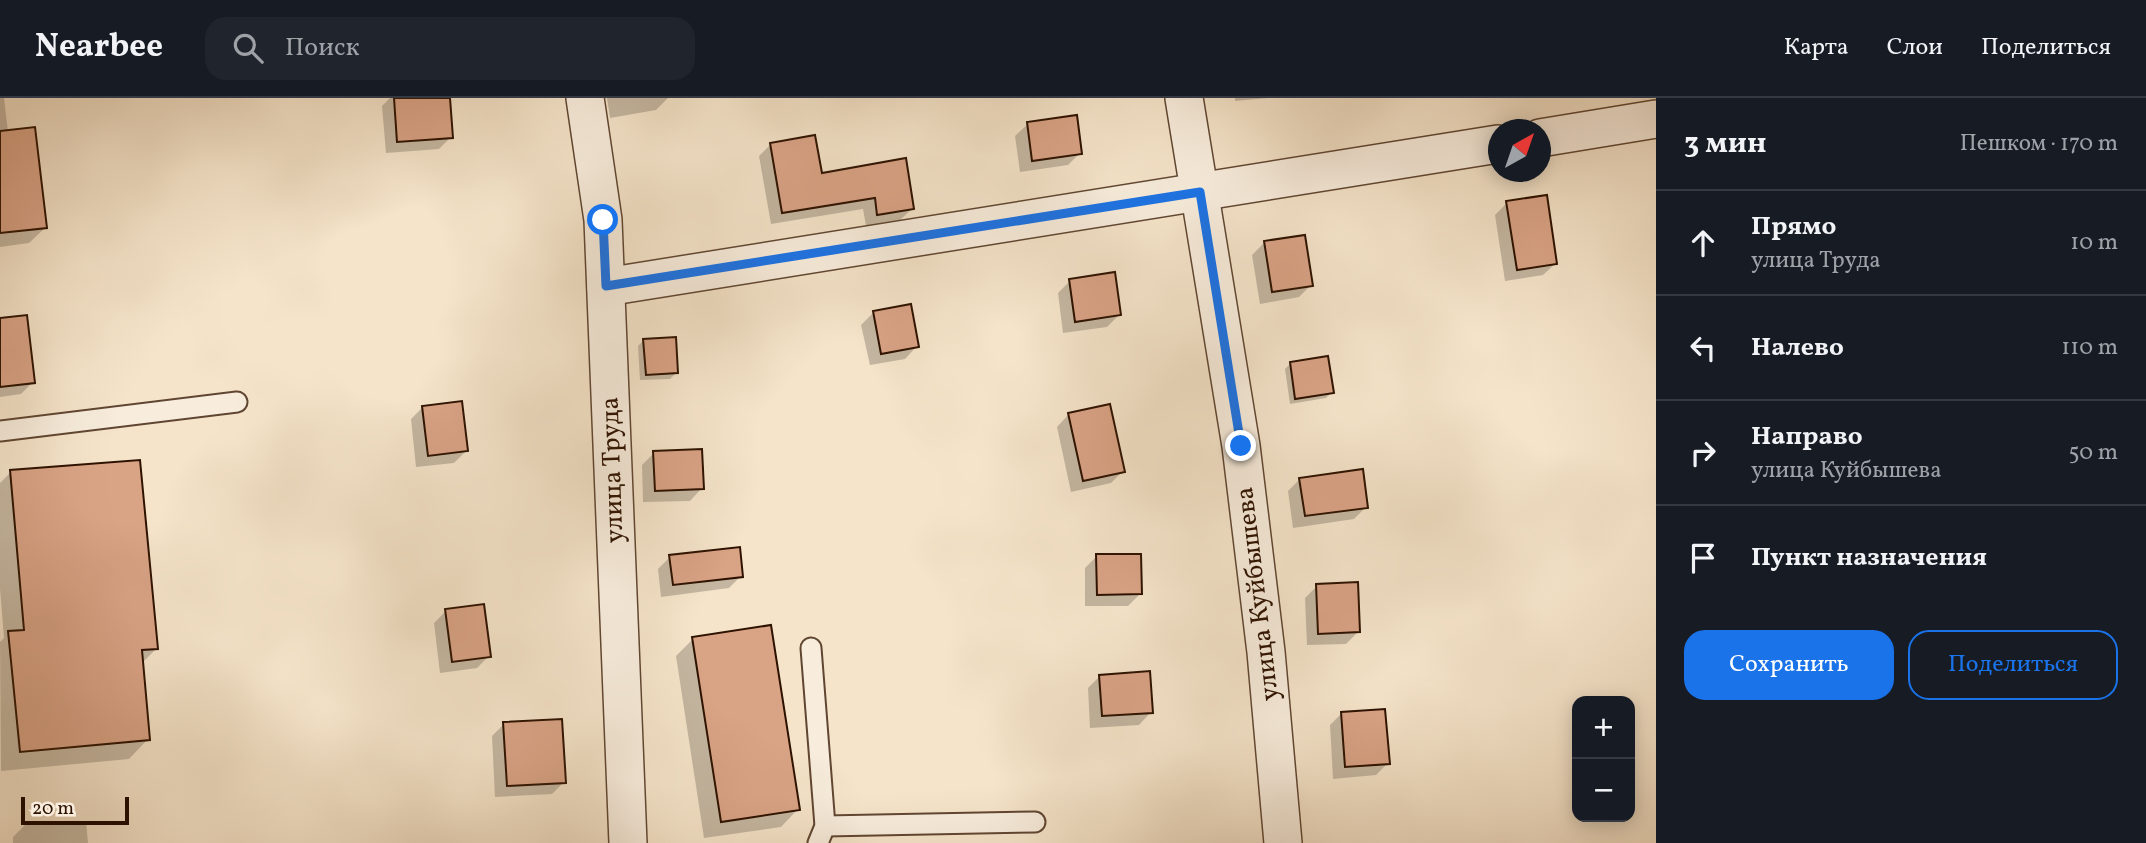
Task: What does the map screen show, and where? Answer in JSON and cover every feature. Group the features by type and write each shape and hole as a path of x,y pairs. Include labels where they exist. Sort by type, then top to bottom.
{"street":[{"name":"улица Труда","path":"585,98 603,220 628,843"},
{"name":"улица Куйбышева","path":"1184,98 1241,446 1266,652 1283,843"},
{"path":"1551,136 1656,119"},
{"path":"606,286 1488,146"}],"lane":[{"path":"0,431 237,401"},
{"path":"811,648 821,834 1035,822"}],"building":[{"path":"394,98 450,98 453,138 397,142"},
{"path":"1077,115 1082,154 1032,161 1027,122"},
{"path":"35,127 47,228 0,233 0,131"},
{"path":"815,135 822,173 906,158 914,209 877,215 875,198 782,213 770,143"},
{"path":"1547,195 1557,264 1517,270 1506,201"},
{"path":"1305,235 1313,286 1272,292 1264,241"},
{"path":"1115,272 1121,315 1075,322 1069,279"},
{"path":"911,304 919,347 881,354 873,311"},
{"path":"27,315 35,383 0,387 0,318"},
{"path":"676,337 678,373 646,375 643,339"},
{"path":"1328,356 1334,393 1295,399 1290,362"},
{"path":"462,401 468,451 428,456 422,406"},
{"path":"1110,404 1125,472 1083,481 1068,413"},
{"path":"702,449 704,489 655,491 653,451"},
{"path":"140,460 158,649 142,650 150,740 20,752 8,631 24,630 10,470"},
{"path":"1363,469 1368,508 1305,516 1299,478"},
{"path":"740,547 743,577 673,585 669,555"},
{"path":"1096,554 1141,554 1142,594 1097,595"},
{"path":"1358,582 1360,632 1318,634 1316,584"},
{"path":"484,604 491,657 452,662 445,609"},
{"path":"771,625 800,810 721,822 692,637"},
{"path":"1150,671 1153,713 1102,716 1099,675"},
{"path":"1385,709 1390,764 1345,767 1341,712"},
{"path":"562,719 566,783 507,786 503,722"}],"route":[{"path":"603,220 606,286 1200,192 1241,446"}]}
